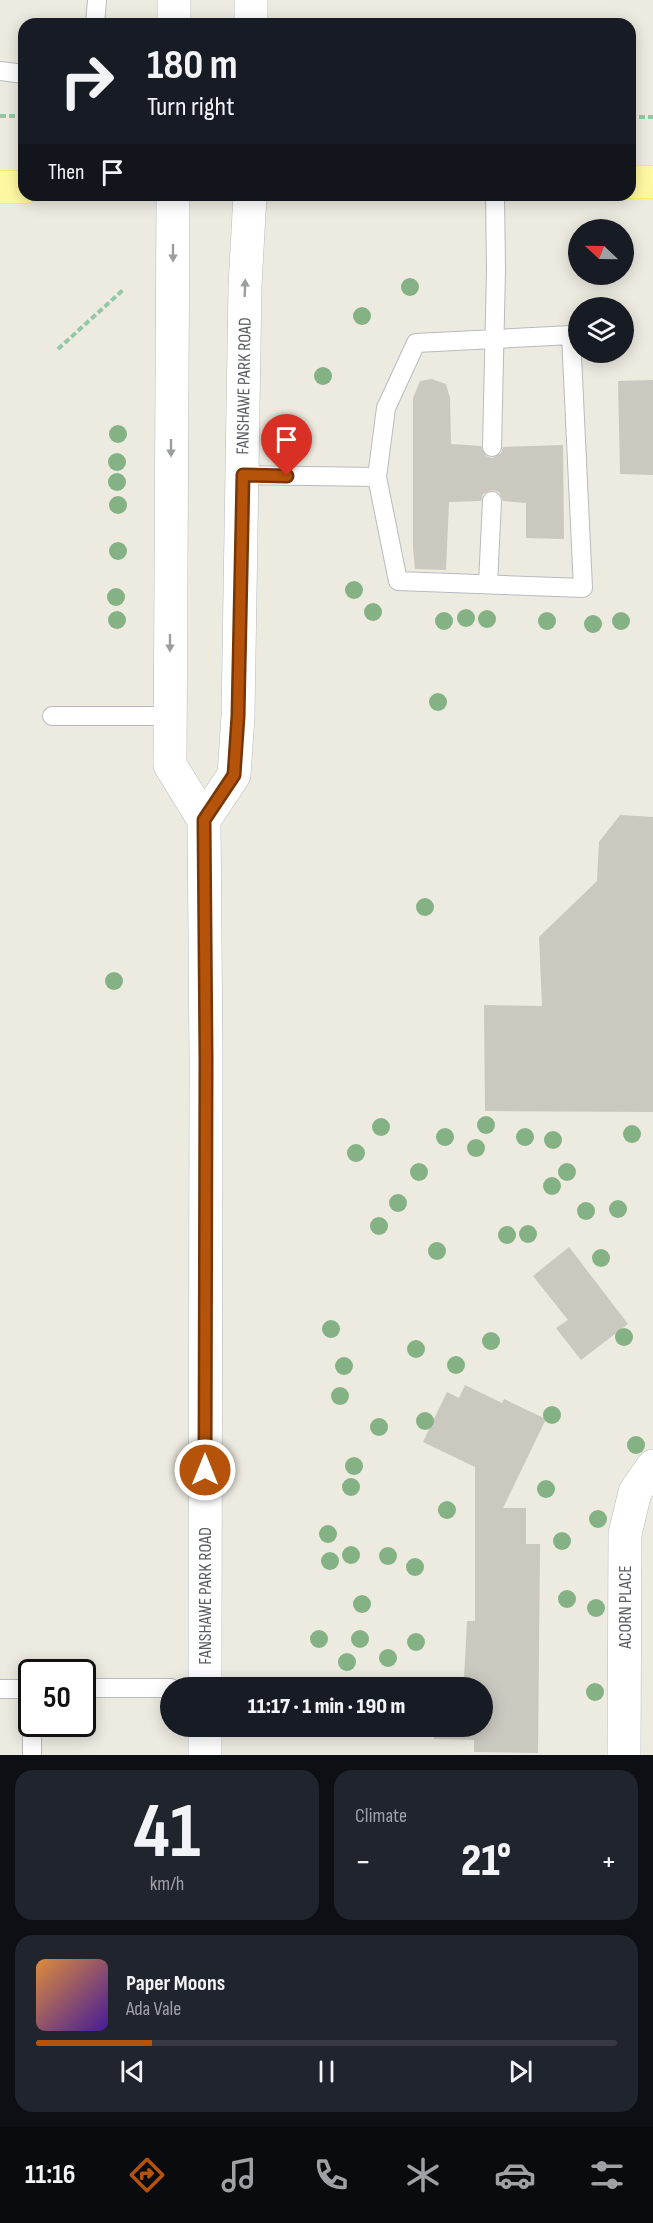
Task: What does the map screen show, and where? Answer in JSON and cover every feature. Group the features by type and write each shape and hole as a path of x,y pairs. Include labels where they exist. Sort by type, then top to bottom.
{"main road":[{"path":"174,0 174,18"},
{"path":"251,0 251,18"},
{"path":"636,182 653,182"},
{"path":"0,187 18,187"},
{"path":"173,201 170,765 204,820"},
{"name":"FANSHAWE PARK ROAD","path":"205,1677 204,820 234,775 238,716 245,286 250,201"},
{"name":"ACORN PLACE","path":"624,1755 625,1534 635,1492 653,1466"},
{"path":"205,1737 205,1755"}],"lane":[{"path":"96,18 97,0"},
{"path":"0,71 18,73"},
{"path":"492,447 495,201"},
{"path":"571,335 583,588 398,580 377,477 386,408 416,343 494,338 571,335"},
{"path":"243,475 377,477"},
{"path":"488,584 492,501"},
{"path":"52,716 170,717"},
{"path":"96,1688 160,1688"},
{"path":"0,1689 18,1689"},
{"path":"32,1737 32,1755"}],"path":[{"path":"0,116 18,116"},
{"path":"636,117 653,117"},
{"path":"58,349 123,290"}],"building":[{"path":"432,379 446,384 450,398 451,444 481,446 486,456 492,458 501,453 503,447 563,445 564,539 526,538 526,503 503,501 499,492 492,490 483,494 481,501 449,502 446,570 415,569 413,398 420,381"},
{"path":"653,380 653,475 620,474 618,381"},
{"path":"620,815 653,817 653,1112 485,1111 484,1005 542,1006 539,937 597,881 599,842"},
{"path":"569,1247 628,1324 581,1360 556,1328 568,1320 533,1276"},
{"path":"465,1385 502,1403 504,1399 546,1419 503,1508 526,1508 526,1544 540,1544 538,1753 474,1752 474,1740 434,1739 434,1737 493,1737 493,1677 464,1677 467,1621 475,1621 475,1467 423,1442 447,1392 459,1398"}],"route":[{"path":"205,1470 204,820 234,775 238,716 243,475 287,476"}]}
